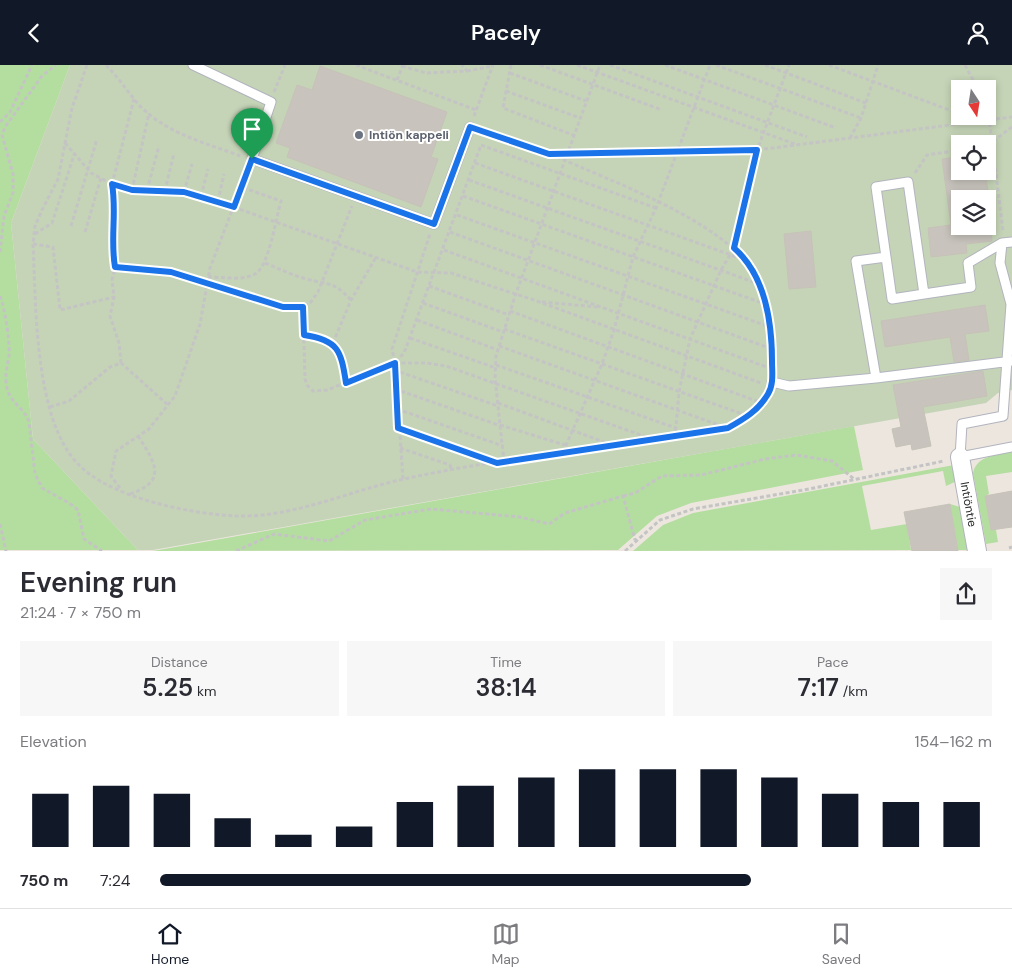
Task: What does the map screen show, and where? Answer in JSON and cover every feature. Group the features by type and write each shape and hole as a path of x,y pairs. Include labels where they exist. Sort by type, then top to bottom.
{"street":[{"name":"Intiöntie","path":"960,457 977,551"}],"lane":[{"path":"194,65 271,102 252,159 434,224 470,127"},
{"path":"924,295 908,182 876,187 892,299 924,295 971,287 968,263 1002,243 1012,242"},
{"path":"1002,243 1000,263 1012,304 1010,361 1003,416 962,424 960,457 1012,447"},
{"path":"876,378 856,261 886,257"},
{"path":"772,384 789,385 876,378 1010,361"}],"path":[{"path":"0,122 10,112 32,65"},
{"path":"0,252 4,216 13,193 13,174 2,135 42,76 56,65"},
{"path":"87,65 72,108 58,179 41,212 34,234 39,343 50,407 63,443 79,465 98,479 129,494 166,507 238,516 297,509 402,479 504,461 728,428 748,416 762,403 772,384 770,327 766,305 759,284 745,260 724,240 658,203 551,154 470,127 493,65"},
{"path":"106,65 149,113 176,133 252,159 208,277 200,324 175,396 149,429 116,451 111,476 121,490"},
{"path":"271,102 285,65"},
{"path":"356,65 476,110"},
{"path":"397,80 403,65 426,73 467,71 493,65"},
{"path":"462,65 467,71"},
{"path":"511,65 503,108 574,135"},
{"path":"540,65 662,110"},
{"path":"577,65 797,145"},
{"path":"504,461 496,384 498,348 566,154 600,65"},
{"path":"610,65 807,137"},
{"path":"664,65 836,128"},
{"path":"562,452 609,347 633,257 656,208 710,65"},
{"path":"716,65 861,118"},
{"path":"765,65 866,103"},
{"path":"675,437 685,355 705,304 729,254 734,248 757,150 790,65"},
{"path":"829,65 951,111"},
{"path":"850,139 861,118 878,65"},
{"path":"965,65 973,80"},
{"path":"510,73 586,101"},
{"path":"506,91 580,118"},
{"path":"134,98 112,184 116,203 111,246 115,267 112,280 114,297 110,316 119,343 121,363 168,405"},
{"path":"132,190 149,113"},
{"path":"996,118 1012,117"},
{"path":"551,154 757,150 951,124"},
{"path":"996,140 1012,127"},
{"path":"71,226 97,139"},
{"path":"65,143 87,169 112,184 132,190 184,192 218,201 416,272 451,273 772,384"},
{"path":"395,363 404,353 410,338 444,250 481,145 656,208"},
{"path":"147,190 160,146"},
{"path":"908,182 927,155 951,151"},
{"path":"164,191 174,153"},
{"path":"34,234 52,223 74,155"},
{"path":"475,163 745,260"},
{"path":"184,192 192,164"},
{"path":"201,196 208,169"},
{"path":"218,201 224,174"},
{"path":"85,232 101,178"},
{"path":"469,180 759,284"},
{"path":"995,180 1003,227 1002,243"},
{"path":"208,277 237,277 256,274 265,263 282,201 241,187"},
{"path":"115,267 171,272 283,307 303,307 314,298 323,281 356,196"},
{"path":"463,196 766,305"},
{"path":"456,215 770,327"},
{"path":"402,479 395,389 395,363 392,349 416,272 434,224"},
{"path":"450,232 772,349"},
{"path":"33,244 53,247 60,310 114,297"},
{"path":"444,250 772,369"},
{"path":"333,343 351,300 376,257"},
{"path":"265,263 307,279 323,281 339,288 351,300"},
{"path":"429,286 609,347 762,403"},
{"path":"0,296 8,333 9,355 6,382 14,405 26,415 29,422 35,474 42,488 69,503 78,511 84,539 102,551"},
{"path":"534,301 601,307"},
{"path":"423,303 748,416"},
{"path":"303,307 304,371 310,388 318,392 395,363 426,363 446,366 656,440"},
{"path":"417,320 728,428"},
{"path":"304,335 322,338 333,343 342,361 346,383"},
{"path":"410,338 676,428"},
{"path":"50,407 69,401 110,367 121,363"},
{"path":"394,370 614,445"},
{"path":"395,389 500,426 565,445"},
{"path":"397,409 503,446"},
{"path":"398,428 497,463"},
{"path":"129,494 145,489 155,474 154,460 138,436"},
{"path":"400,448 450,465 451,471"},
{"path":"236,551 274,534 329,541 365,520 431,509 520,517 549,524 565,513 635,493 662,476 701,475 765,459 796,455 832,461 855,479"},
{"path":"625,551 635,540 660,520 693,509 855,479 960,457"},
{"path":"623,496 635,540"},
{"path":"0,523 6,551"}],"green space":[{"path":"0,65 70,65 11,223 33,439 138,550 0,550"},
{"path":"70,65 1012,65 1012,390 998,393 986,403 153,550 138,550 33,439 11,223"},
{"path":"854,426 863,470 691,503 657,516 618,550 153,551"},
{"path":"1012,452 1012,472 986,476 989,494 985,496 991,530 996,530 998,542 986,544 973,473 975,467 983,459"},
{"path":"954,465 957,481 946,486 943,471 862,486 871,530 907,524 911,550 633,551 663,525 693,513"},
{"path":"950,504 960,507 972,550 958,550"}],"building":[{"name":"Intiön kappeli","path":"320,66 447,112 431,157 438,159 421,207 287,157 290,148 276,143 297,85 312,90"},
{"path":"951,158 951,180 986,180 988,190 951,190 951,225 942,159"},
{"path":"951,225 951,235 991,235 992,241 966,244 967,253 931,257 928,228"},
{"path":"811,231 816,287 789,289 784,234"},
{"path":"985,305 989,331 965,334 969,360 954,362 950,337 885,347 881,321"},
{"path":"983,371 987,396 923,407 931,446 912,450 911,444 896,447 892,429 901,427 893,385"},
{"path":"1012,491 1012,527 991,530 985,496"},
{"path":"950,504 958,551 912,551 904,512"}],"place":[{"name":"Intiön kappeli","path":"359,135"}],"route":[{"path":"470,127 549,154 757,150 734,248 756,275 763,295 772,339 772,382 769,393 753,413 728,428 497,463 398,428 394,374 395,363 346,383 342,361 333,343 322,338 304,335 303,307 294,309 283,307 171,272 115,267 111,246 116,203 112,184 132,190 184,192 234,207 252,159 434,224 470,127"}]}
